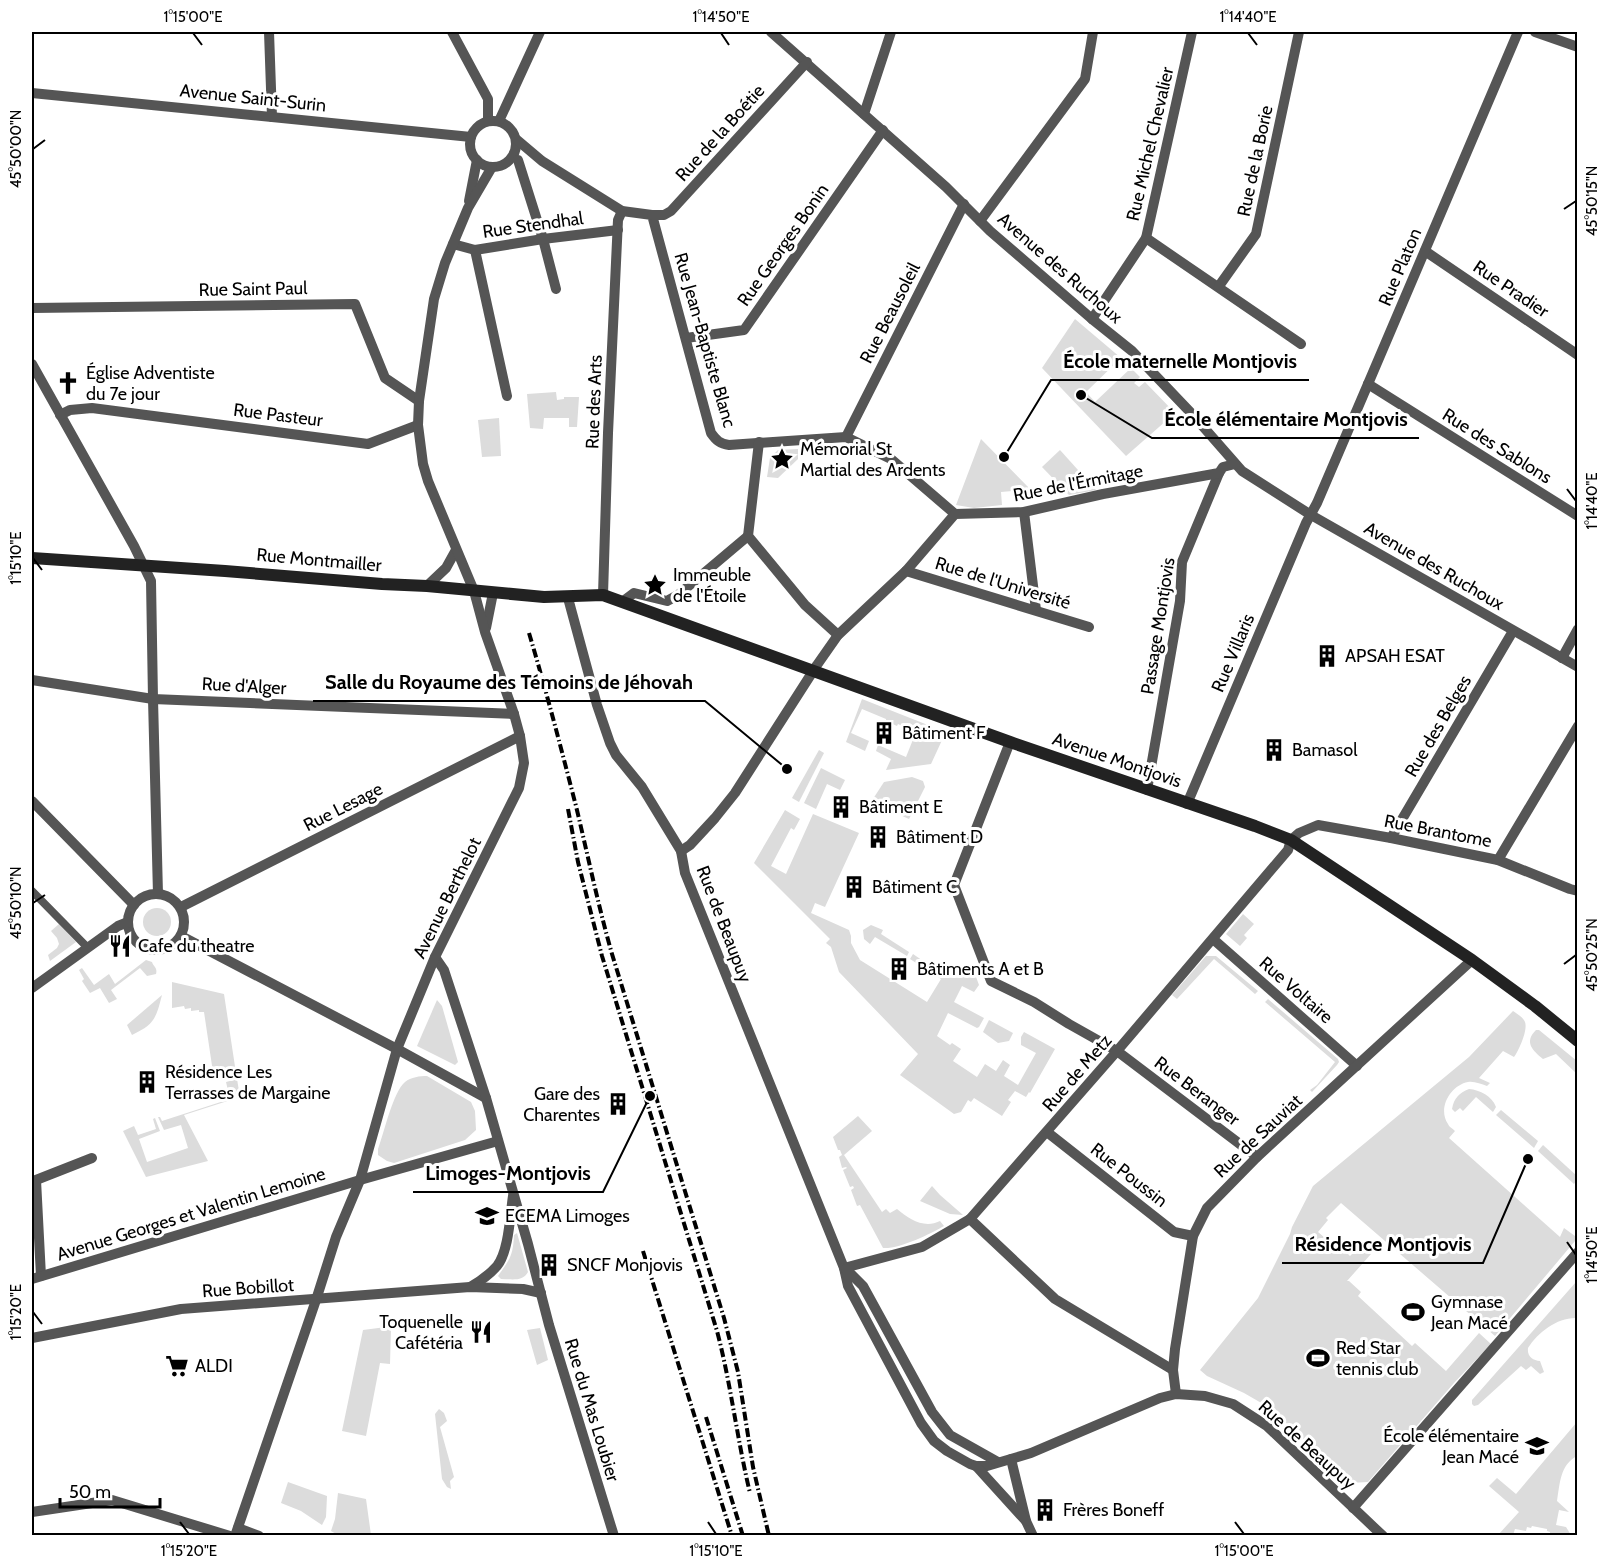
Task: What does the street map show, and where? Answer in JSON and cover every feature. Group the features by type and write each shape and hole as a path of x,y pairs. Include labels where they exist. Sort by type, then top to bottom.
{"main road":[{"name":"Rue Montmailler","path":"32,558 427,586 544,597 568,598 603,595"},
{"name":"Avenue Montjovis","path":"603,595 1010,742 1291,840 1472,960 1578,1041"}],"street":[{"path":"269,32 272,117"},
{"path":"452,32 488,99 493,121"},
{"path":"493,121 540,32"},
{"name":"Avenue des Ruchoux","path":"771,32 883,130 980,221 1132,351 1242,471 1311,515 1578,667"},
{"path":"864,114 891,32"},
{"path":"980,221 1085,79 1093,32"},
{"name":"Rue Michel Chevalier","path":"1092,319 1146,238 1192,32"},
{"name":"Rue de la Borie","path":"1219,286 1256,234 1299,32"},
{"name":"Rue Platon","path":"1311,515 1518,32"},
{"path":"1535,32 1578,47"},
{"name":"Rue de la Boétie","path":"652,215 664,215 671,211 807,62"},
{"name":"Avenue Saint-Surin","path":"32,93 471,137"},
{"path":"516,139 517,147 511,160 492,168 477,160 470,149 471,137 475,130 481,124 493,121 510,128 516,139 542,161 622,211 652,215"},
{"name":"Rue Georges Bonin","path":"686,338 744,330 883,130"},
{"path":"468,208 477,160"},
{"path":"518,160 556,289"},
{"path":"468,208 492,168"},
{"name":"Rue Beausoleil","path":"846,437 964,204"},
{"name":"Avenue Berthelot","path":"234,1533 336,1238 360,1180 397,1049 435,957 519,788 524,763 514,714 485,632 474,591 423,464 418,425 419,401 435,299 445,263 468,208"},
{"name":"Rue des Arts","path":"603,595 618,220 622,211"},
{"name":"Rue Jean-Baptiste Blanc","path":"652,215 711,433 716,440 729,445 846,437 891,459 955,514"},
{"name":"Rue Stendhal","path":"453,244 475,250 543,239 618,231"},
{"path":"1146,238 1301,344"},
{"path":"475,250 507,396"},
{"name":"Rue Pradier","path":"1425,251 1578,355"},
{"name":"Rue Saint Paul","path":"32,308 355,304 385,378 419,401"},
{"path":"32,364 134,546 151,581 158,894"},
{"name":"Rue des Sablons","path":"1368,384 1578,516"},
{"name":"Rue Pasteur","path":"60,415 70,410 92,408 368,444 418,425"},
{"path":"622,602 634,593 667,601 678,595 748,536 759,442"},
{"name":"Rue de l'Érmitage","path":"955,514 1024,512 1103,494 1219,473 1223,467 1235,464"},
{"name":"Passage Montjovis","path":"1147,790 1180,601 1182,562 1219,473"},
{"path":"1024,512 1036,610"},
{"path":"681,851 690,845 735,793 838,635 906,571 955,514"},
{"name":"Rue Villaris","path":"1187,804 1311,515"},
{"path":"748,536 805,605 838,635"},
{"path":"427,586 446,568 456,550"},
{"name":"Rue de l'Université","path":"906,571 1089,627"},
{"path":"485,632 493,593"},
{"name":"Rue de Beaupuy","path":"568,598 597,705 610,742 616,755 642,787 681,851 685,873 844,1268 848,1286 921,1423 934,1441 947,1451 976,1466 987,1466 1031,1453 1160,1398 1176,1394 1206,1396 1233,1404 1267,1426 1383,1536"},
{"path":"1562,658 1578,629"},
{"name":"Rue des Belges","path":"1391,838 1513,631"},
{"name":"Rue d'Alger","path":"32,680 153,699 514,714"},
{"path":"1498,860 1578,726"},
{"name":"Rue Lesage","path":"181,907 520,736"},
{"name":"Rue Beranger","path":"1010,742 954,885 991,981 1034,1002 1117,1051 1257,1157"},
{"path":"32,801 134,905"},
{"name":"Rue Brantome","path":"1291,840 1299,833 1318,825 1498,860 1570,890 1578,891"},
{"name":"Rue de Metz","path":"844,1268 922,1247 970,1219 1213,939 1288,850 1291,840"},
{"path":"32,891 87,947"},
{"path":"158,894 171,898 181,907 185,922 181,936 175,943 158,950 141,946 130,933 128,922 134,905 146,896 158,894"},
{"path":"32,988 87,947 128,922"},
{"path":"181,936 486,1098"},
{"name":"Rue Voltaire","path":"1213,939 1357,1066"},
{"name":"Rue du Mas Loubier","path":"435,957 444,970 486,1098 541,1293 614,1536"},
{"name":"Rue de Sauviat","path":"1176,1394 1173,1370 1175,1348 1194,1236 1207,1208 1257,1157 1472,960"},
{"name":"Rue Poussin","path":"1047,1132 1174,1233 1194,1236"},
{"name":"Avenue Georges et Valentin Lemoine","path":"36,1278 360,1180 498,1141"},
{"path":"36,1278 36,1180 92,1158"},
{"path":"470,1287 482,1280 498,1265 505,1248 513,1192"},
{"path":"970,1219 1055,1299 1173,1370"},
{"path":"1353,1508 1578,1252"},
{"name":"Rue de Beaupuy","path":"844,1268 862,1286 932,1412 950,1435 998,1462"},
{"name":"Rue Bobillot","path":"32,1338 181,1310 470,1287 524,1289 541,1293"},
{"path":"1011,1460 1032,1536"},
{"path":"992,1485 993,1469 998,1462"},
{"path":"976,1466 1026,1521"},
{"path":"32,1512 112,1500 234,1533 260,1536"}],"shaded area":[{"path":"1075,319 1121,358 1086,392 1095,402 1131,368 1140,377 1134,383 1139,387 1145,382 1175,413 1126,456 1042,368"},
{"path":"556,392 557,400 564,399 564,397 579,397 577,427 569,427 569,418 544,418 543,429 530,428 527,394"},
{"path":"499,418 501,456 482,457 478,420"},
{"path":"981,439 1029,488 1001,492 1002,505 974,508 956,505"},
{"path":"798,449 798,459 778,478 767,477 770,458 778,450"},
{"path":"1060,450 1096,490 1069,495 1042,467"},
{"path":"862,699 943,731 940,736 943,738 931,764 886,770 891,759 876,751 878,745 906,757 916,732 898,724 897,726 862,709 851,733 869,741 865,751 846,742"},
{"path":"819,750 824,753 799,802 792,798"},
{"path":"821,768 845,780 840,790 827,784 816,809 804,803"},
{"path":"912,777 923,781 925,787 909,819 871,802 884,782"},
{"path":"785,810 800,819 794,830 791,828 771,866 786,874 813,814 859,833 825,907 815,903 811,913 849,930 851,943 860,960 927,1002 941,979 910,959 913,954 932,967 933,964 952,975 966,972 968,975 972,966 979,985 974,992 962,986 954,1002 984,1018 977,1028 948,1013 937,1036 961,1049 953,1061 977,1077 985,1064 996,1071 1003,1060 1010,1065 1004,1076 1018,1085 1036,1053 1021,1045 1024,1032 1055,1049 1030,1093 1026,1097 1015,1091 1008,1100 1011,1102 1002,1116 974,1098 971,1102 968,1100 961,1112 954,1114 900,1075 918,1054 839,972 831,947 826,943 830,939 754,863"},
{"path":"157,908 167,912 171,922 167,932 157,936 147,932 143,922 147,912"},
{"path":"1243,914 1254,924 1244,935 1247,938 1240,946 1226,934"},
{"path":"59,924 76,942 50,961 48,955 59,944 51,931"},
{"path":"871,925 883,930 881,934 909,952 907,956 875,937 870,944 864,939 863,930"},
{"path":"1206,956 1216,956 1258,991 1255,994 1214,959 1177,999 1172,995"},
{"path":"146,960 152,962 156,974 147,976 140,968 111,990 117,999 109,1003 100,988 90,993 82,981 84,979 79,970 82,968 94,985 109,974 115,984"},
{"path":"172,982 224,994 236,1073 214,1079 204,1012 191,1011 191,1008 185,1009 184,1006 172,1008"},
{"path":"162,995 150,1024 132,1035 127,1025"},
{"path":"1268,999 1338,1059 1337,1065 1312,1092 1310,1090 1317,1085 1335,1062 1265,1002"},
{"path":"437,1000 442,1006 458,1062 455,1065 417,1046"},
{"path":"1513,1011 1523,1019 1526,1026 1518,1050 1514,1057 1503,1051 1479,1078 1490,1083 1487,1086 1468,1082 1451,1092 1444,1111 1448,1125 1455,1131 1449,1138 1560,1237 1564,1228 1575,1236 1575,1241 1495,1336 1341,1203 1326,1218 1328,1220 1318,1232 1344,1254 1346,1252 1350,1256 1361,1245 1371,1254 1347,1281 1361,1292 1358,1296 1412,1346 1415,1343 1446,1371 1479,1333 1491,1344 1368,1482 1349,1483 1270,1408 1207,1376 1200,1370 1258,1298 1313,1186 1469,1057"},
{"path":"989,1020 1013,1033 1009,1041 998,1043 983,1032"},
{"path":"1536,1030 1539,1030 1577,1061 1577,1074 1556,1054 1543,1059 1536,1052 1531,1046 1530,1038"},
{"path":"427,1076 471,1102 475,1111 476,1130 465,1140 394,1163 387,1161 378,1155 378,1149 397,1094 407,1080"},
{"path":"237,1079 240,1097 184,1115 208,1161 146,1177 123,1131 134,1126 138,1135 156,1129 153,1119 155,1118 160,1131 139,1139 147,1162 188,1148 181,1125 164,1130 158,1117 162,1121 230,1099 226,1082"},
{"path":"1469,1089 1489,1097 1496,1107 1493,1112 1476,1097 1463,1111 1460,1108 1455,1112 1452,1109 1454,1102 1460,1094"},
{"path":"1501,1110 1538,1141 1534,1148 1496,1115"},
{"path":"858,1116 872,1131 844,1155 882,1212 886,1209 890,1213 897,1209 917,1222 928,1224 940,1221 944,1226 906,1244 883,1248 860,1205 857,1206 851,1190 854,1188 850,1187 843,1170 847,1168 842,1168 839,1157 842,1155 833,1137"},
{"path":"1543,1145 1577,1176 1574,1184 1538,1151"},
{"path":"932,1186 963,1215 950,1214 920,1201"},
{"path":"517,1233 528,1272 520,1279 501,1279 498,1276 510,1257 514,1235"},
{"path":"1576,1282 1578,1283 1577,1318 1563,1320 1549,1327 1537,1336 1528,1348 1530,1356 1540,1361 1544,1372 1540,1374 1531,1366 1526,1370 1521,1366 1478,1405 1474,1406 1472,1400"},
{"path":"391,1328 390,1364 380,1363 366,1436 342,1431 363,1330"},
{"path":"540,1328 548,1360 537,1365 527,1330"},
{"path":"439,1409 444,1413 447,1421 440,1427 454,1477 450,1481 451,1489 442,1479 435,1414"},
{"path":"1577,1422 1577,1456 1564,1469 1557,1501 1569,1512 1559,1510 1556,1525 1566,1527 1571,1535 1550,1535 1547,1529 1532,1526 1527,1527 1526,1531 1515,1529 1513,1535 1498,1535 1519,1512 1489,1486 1497,1478 1516,1494"},
{"path":"288,1482 327,1496 326,1517 322,1525 301,1511 281,1503"},
{"path":"338,1493 366,1499 371,1535 338,1535 331,1531"}],"railway":[{"path":"529,633 576,806 612,954 724,1318 738,1372 753,1467 769,1536"},
{"path":"568,809 578,862 602,956 717,1331 750,1493"},
{"path":"643,1251 732,1536"},
{"path":"706,1417 743,1536"}],"place":[{"name":"Église Adventiste du 7e jour","path":"68,383"},
{"name":"École élémentaire Montjovis","path":"1081,395"},
{"name":"École maternelle Montjovis","path":"1004,457"},
{"name":"Mémorial St Martial des Ardents","path":"782,459"},
{"name":"Immeuble de l'Étoile","path":"655,585"},
{"name":"APSAH ESAT","path":"1327,656"},
{"name":"Bâtiment F","path":"884,733"},
{"name":"Bamasol","path":"1274,750"},
{"name":"Salle du Royaume des Témoins de Jéhovah","path":"787,769"},
{"name":"Bâtiment E","path":"841,807"},
{"name":"Bâtiment D","path":"878,837"},
{"name":"Bâtiment C","path":"854,887"},
{"name":"Cafe du theatre","path":"120,946"},
{"name":"Bâtiments A et B","path":"899,969"},
{"name":"Résidence Les Terrasses de Margaine","path":"147,1082"},
{"name":"Limoges-Montjovis","path":"650,1096"},
{"name":"Gare des Charentes","path":"618,1104"},
{"name":"Résidence Montjovis","path":"1528,1159"},
{"name":"ECEMA Limoges","path":"487,1216"},
{"name":"SNCF Monjovis","path":"549,1265"},
{"name":"Gymnase Jean Macé","path":"1413,1312"},
{"name":"Toquenelle Cafétéria","path":"481,1332"},
{"name":"Red Star tennis club","path":"1318,1358"},
{"name":"ALDI","path":"177,1366"},
{"name":"École élémentaire Jean Macé","path":"1537,1446"},
{"name":"Frères Boneff","path":"1045,1510"}]}
